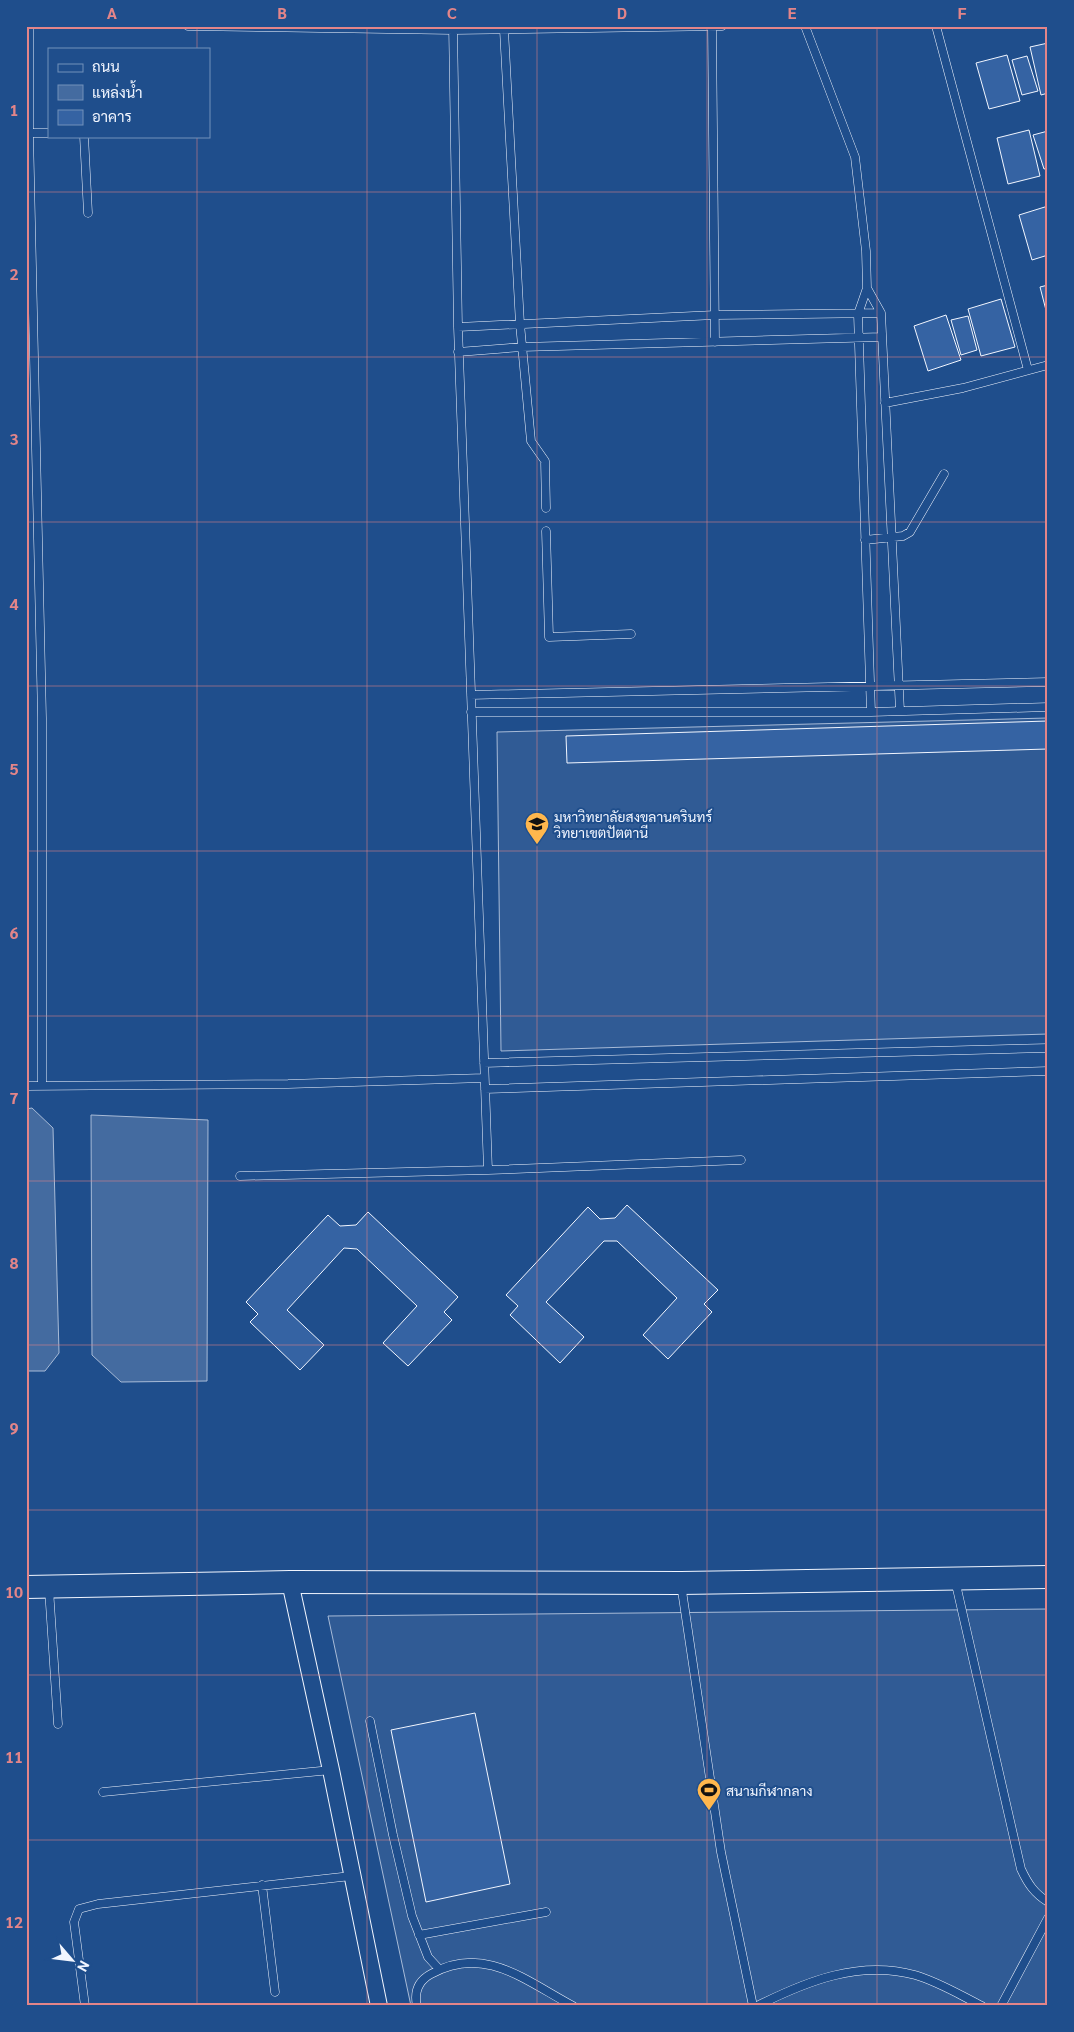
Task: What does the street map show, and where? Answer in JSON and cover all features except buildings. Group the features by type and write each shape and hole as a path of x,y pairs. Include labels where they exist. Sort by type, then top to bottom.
{"street":[{"path":"26,1587 290,1582 681,1582 1048,1577"},
{"path":"290,1582 331,1770 351,1876 379,2006"}],"lane":[{"path":"29,26 29,133 41,708 42,1086"},
{"path":"188,26 504,30 722,26"},
{"path":"712,26 715,342"},
{"path":"805,26 855,157 866,251 867,288 858,314 871,712"},
{"path":"936,26 1028,370"},
{"path":"453,28 458,352 488,1170"},
{"path":"504,30 522,347 531,441 545,461 546,508"},
{"path":"29,133 48,133"},
{"path":"84,138 88,213"},
{"path":"867,288 880,313 882,338 900,711"},
{"path":"458,327 715,315 880,313"},
{"path":"458,352 522,347 882,338"},
{"path":"885,403 963,388 1048,364"},
{"path":"865,540 892,538 903,536 910,532 944,474"},
{"path":"546,531 549,637 631,634"},
{"path":"471,696 1048,682"},
{"path":"471,712 871,712 1048,707"},
{"path":"484,1063 1048,1048"},
{"path":"485,1089 1048,1072"},
{"path":"26,1086 288,1084 484,1078"},
{"path":"240,1176 488,1170 741,1160"},
{"path":"955,1579 1022,1869 1027,1883 1038,1896 1048,1902"},
{"path":"681,1582 721,1852 753,2006"},
{"path":"49,1587 58,1724"},
{"path":"370,1721 393,1835 412,1916 428,1957 439,1969"},
{"path":"103,1792 331,1770"},
{"path":"85,2006 74,1922 78,1909 98,1904 351,1876"},
{"path":"262,1885 275,1992"},
{"path":"419,1935 546,1912"},
{"path":"1001,2006 1048,1918"},
{"path":"417,2006 416,1991 426,1976 439,1969 458,1963 484,1962 516,1975 572,2006"},
{"path":"757,2006 792,1988 858,1970 881,1970 916,1975 982,2006"}],"shaded area":[{"path":"1048,718 1048,1034 501,1051 497,732"},
{"name":"สนามกีฬากลาง","path":"1048,1609 1048,2006 411,2006 328,1616"}],"water":[{"path":"32,1108 53,1128 59,1353 45,1371 26,1371 26,1109"},
{"path":"91,1115 208,1120 207,1381 121,1382 92,1355"}],"place":[{"name":"มหาวิทยาลัยสงขลานครินทร์ วิทยาเขตปัตตานี","path":"537,845"},
{"name":"สนามกีฬากลาง","path":"709,1811"}]}
